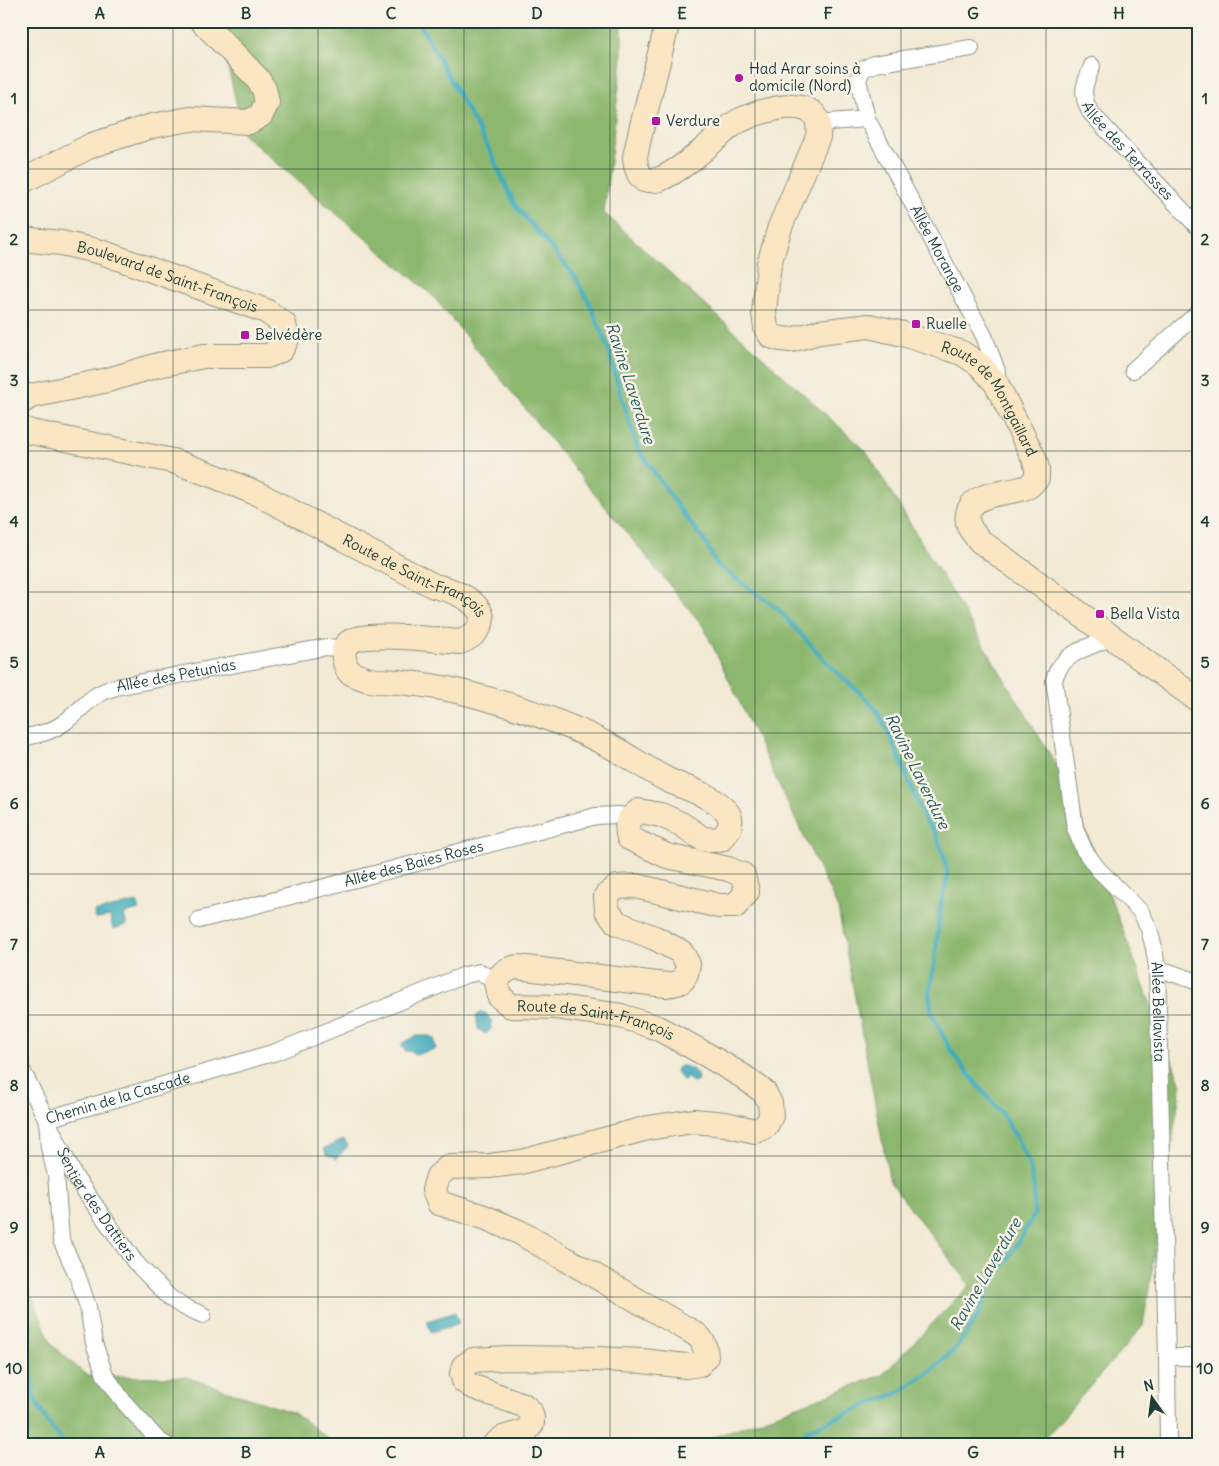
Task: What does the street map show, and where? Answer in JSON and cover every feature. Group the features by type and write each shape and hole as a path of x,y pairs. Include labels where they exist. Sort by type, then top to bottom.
{"main road":[{"path":"21,182 92,145 152,126 190,119 249,122 261,115 267,102 264,89 257,78 202,21"},
{"path":"668,21 635,157 636,166 644,180 659,179 666,175 739,120 762,112 778,108 802,109 811,111 817,123"},
{"name":"Route de Montgaillard","path":"817,123 819,129 818,137 780,227 769,264 764,313 766,328 771,336 791,340 819,332 870,326 903,334 962,353 980,364 996,383 1034,458 1037,478 1030,485 1020,489 994,494 976,501 969,511 967,519 969,528 980,541 1110,638 1198,700"},
{"name":"Boulevard de Saint-François","path":"21,239 61,243 101,252 266,311 284,324 287,339 281,350 267,356 204,356 158,365 108,380 31,396 21,402"},
{"name":"Route de Saint-François","path":"21,428 31,432 173,461 217,477 258,494 434,586 456,592 477,606 483,616 478,630 470,638 460,642 386,636 366,637 350,642 345,649"},
{"path":"345,649 344,663 349,672 368,680 409,683 464,693 567,725 607,745 668,780 716,801 728,812 732,823 728,833 720,840 703,838 661,814 639,811 630,817 626,827 629,838 667,856 728,868 743,875 747,892 735,906 719,906 636,886 618,887 606,896 607,910 617,923 655,938 681,952 688,964 685,979 679,984 666,985 517,966 501,974 496,982"},
{"name":"Route de Saint-François","path":"494,1445 503,1438 526,1431 532,1424 532,1418 530,1411 523,1405 471,1386 464,1381 462,1374 464,1366 473,1360 508,1358 596,1359 642,1361 686,1366 700,1364 706,1357 706,1346 700,1338 680,1325 519,1232 484,1217 439,1203 434,1190 438,1176 449,1167 489,1166 521,1162 648,1128 694,1121 725,1124 755,1131 766,1126 771,1116 770,1103 764,1092 744,1077 658,1028 620,1016 556,1007 511,1006 499,996 496,982"}],"street":[{"name":"Allée Morange","path":"971,48 874,64 862,70 858,80 867,119 984,336 997,371 996,383"},
{"name":"Allée des Terrasses","path":"1092,66 1083,88 1084,100 1090,112 1198,227"},
{"path":"817,123 867,119"},
{"path":"1132,370 1198,313"},
{"name":"Allée Bellavista","path":"1110,638 1068,658 1061,664 1054,680 1075,828 1084,850 1098,869 1141,912 1149,929 1154,948 1168,1445"},
{"name":"Allée des Petunias","path":"21,738 54,728 65,722 92,697 116,687 326,647 345,649"},
{"name":"Allée des Baies Roses","path":"199,920 596,816 618,815 630,817"},
{"path":"1156,968 1198,982"},
{"name":"Chemin de la Cascade","path":"166,1445 158,1440 124,1402 105,1375 94,1343 88,1307 78,1277 61,1240 56,1175 49,1146 47,1119 276,1052 465,974 480,972 496,982"},
{"name":"Sentier des Dattiers","path":"21,1068 75,1177 135,1262 170,1298 182,1306 203,1314"},
{"path":"1167,1357 1198,1357"}],"green space":[{"path":"217,21 622,21 622,59 604,213 866,451 1068,784 1181,1085 1143,1326 1039,1445 692,1445 882,1375 970,1285 890,1182 838,908 703,626 432,295 244,135"},
{"path":"21,1271 52,1345 87,1376 186,1377 294,1413 336,1445 21,1445"}],"water":[{"path":"137,902 140,910 124,914 127,925 113,929 110,916 96,919 94,912"},
{"path":"482,1012 487,1014 492,1022 490,1025 492,1028 486,1034 478,1029 476,1016"},
{"path":"417,1036 434,1038 436,1049 414,1055 412,1051 405,1051 402,1043"},
{"path":"680,1066 689,1067 694,1070 698,1078 697,1081 692,1082 687,1078 684,1081 676,1072"},
{"path":"344,1140 348,1146 336,1159 326,1154 324,1148"},
{"path":"455,1312 459,1324 431,1332 427,1321"}],"waterway":[{"name":"Ravine Laverdure","path":"418,21 490,151 515,205 574,275 590,304 607,345 638,449 684,515 704,540 717,565 777,608 832,668 876,710 887,728 924,818 936,834 948,876 940,907 935,960 929,994 932,1014 949,1047 1002,1114 1030,1166 1034,1189 1034,1214 989,1287 977,1317 956,1348 931,1371 898,1393 808,1430 792,1445"},
{"path":"21,1308 29,1347 34,1399 47,1421 65,1445"}],"place":[{"name":"Had Arar soins à domicile (Nord)","path":"739,78"},
{"name":"Verdure","path":"656,121"},
{"name":"Ruelle","path":"916,324"},
{"name":"Belvédère","path":"245,335"},
{"name":"Bella Vista","path":"1100,614"}]}
